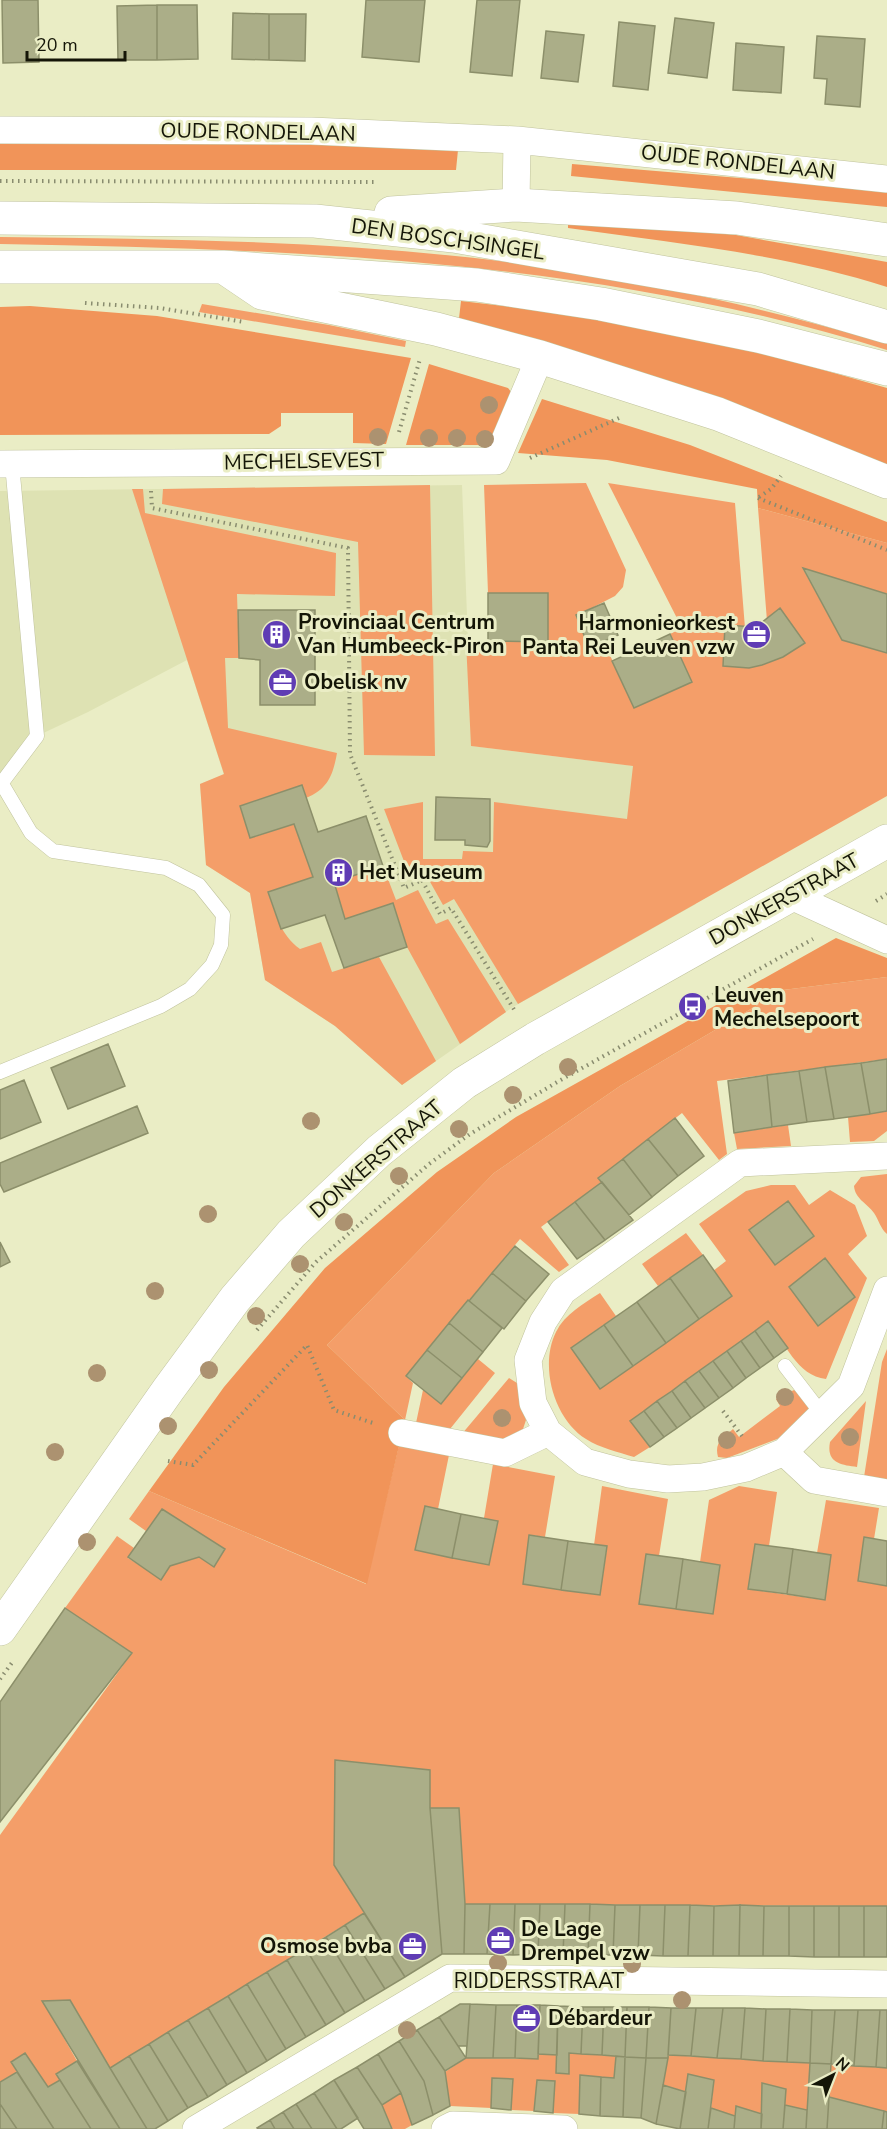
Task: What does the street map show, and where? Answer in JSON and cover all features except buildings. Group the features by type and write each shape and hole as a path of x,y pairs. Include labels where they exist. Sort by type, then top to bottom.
{"main road":[{"path":"315,221 516,205 737,218 887,240"},
{"name":"DEN BOSCHSINGEL","path":"0,218 315,221 454,236 758,288 887,327"},
{"name":"DEN BOSCHSINGEL","path":"0,267 223,267 477,285 601,304 758,336 887,369"},
{"path":"223,267 262,293 436,328 540,357 718,414 887,482"},
{"name":"DONKERSTRAAT","path":"10,1640 168,1390 235,1299 291,1234 379,1151 464,1083 494,1064 887,841"}],"street":[{"name":"OUDE RONDELAAN","path":"0,130 311,131 517,140 887,179"},
{"path":"516,205 517,140"},
{"name":"MECHELSEVEST","path":"6,464 496,461 540,357"},
{"path":"789,895 887,940"},
{"path":"887,1155 740,1163 563,1291 543,1322 528,1360 533,1403 548,1432 585,1462 629,1474 668,1479 703,1477 746,1468 784,1452 851,1386 887,1290"},
{"path":"402,1433 505,1454 548,1432"},
{"path":"784,1452 814,1480 887,1493"},
{"name":"RIDDERSSTRAAT","path":"196,2129 450,1978 887,1984"},
{"path":"445,2129 453,2125 564,2129"}],"lane":[{"path":"0,1072 161,1006 190,989 212,965 221,945 223,915 199,885 166,868 53,851 31,833 1,785 37,736 6,464"},
{"path":"785,1366 822,1414"}],"path":[{"name":"DEN BOSCHSINGEL","path":"0,181 378,182"},
{"path":"390,460 422,352"},
{"path":"526,460 630,413"},
{"path":"786,470 771,489 758,498 887,550"},
{"path":"151,489 152,508 348,548 350,754 404,888 422,880 440,914 451,908 515,1011"},
{"path":"251,1337 316,1262 429,1164 470,1134 559,1080 820,935"},
{"path":"168,1461 193,1465 307,1346 334,1410 402,1433"},
{"path":"723,1411 742,1436"},
{"path":"0,1679 10,1640"}],"shaded area":[{"path":"0,142 312,142 458,150 456,170 0,170"},
{"path":"572,164 872,189 887,192 887,207 571,176"},
{"path":"568,219 736,235 887,262 887,287 769,258 568,228"},
{"path":"0,237 276,243 483,259 594,275 720,300 887,343 887,350 778,320 669,296 559,278 448,265 336,256 112,246 0,244"},
{"path":"461,301 590,316 746,348 887,388 887,465 458,327"},
{"path":"202,304 329,325 406,341 405,347 199,312"},
{"path":"30,306 157,316 411,358 386,444 353,443 353,413 281,413 281,426 269,434 0,435 0,307"},
{"path":"429,364 508,388 512,393 490,441 484,445 406,445"},
{"path":"542,399 690,445 887,522 887,543 758,508 757,489 607,460 518,453"},
{"path":"586,483 626,570 623,587 615,596 576,616 589,647 604,642 634,708 692,682 670,634 682,628 608,483 735,503 745,628 725,625 723,666 756,665 785,655 804,643 767,621 758,508 887,543 887,594 803,569 842,640 887,653 887,796 518,1004 454,899 443,905 424,871 410,877 384,809 423,802 423,859 462,859 463,851 493,852 494,802 627,819 633,766 471,746 466,641 548,641 548,593 488,593 484,485"},
{"path":"430,485 435,756 364,755 358,542 162,504 163,489"},
{"path":"462,485 472,746 634,766 696,904 513,1007 402,1085 335,1026 265,980 250,893 206,865 200,784 224,775 187,660 37,736 0,785 0,491"},
{"path":"132,489 143,489 145,513 336,553 335,596 237,594 239,658 225,658 228,728 337,753 334,768 324,786 306,798 302,785 240,806 251,838 294,824 313,877 268,892 280,924 293,943 300,949 321,942 332,972 379,957 436,1061 402,1085 335,1026 265,980 250,893 206,865 200,784 224,774"},
{"path":"383,866 396,900 418,890 436,924 448,919 506,1012 460,1044 407,947 393,904 345,919 334,882"},
{"path":"836,938 887,958 887,977 783,990 620,1086 494,1173 327,1345 405,1420 367,1584 149,1491 224,1387 325,1268 437,1172 516,1117"},
{"path":"887,977 887,1059 717,1081 727,1154 719,1160 682,1113 599,1178 602,1182 541,1227 569,1265 559,1272 520,1239 406,1376 413,1383 405,1420 327,1345 494,1173 620,1086 783,990"},
{"path":"887,1111 887,1131 874,1141 850,1142 848,1117"},
{"path":"788,1125 791,1146 737,1149 734,1133"},
{"path":"887,1174 887,1234 874,1213 859,1198 854,1186 861,1177"},
{"path":"771,1185 795,1185 809,1205 830,1190 855,1205 867,1236 848,1254 867,1278 826,1379 816,1377 799,1365 768,1322 631,1421 650,1447 634,1457 586,1439 565,1419 553,1391 549,1360 556,1332 575,1310 600,1293 616,1316 571,1348 713,1271 726,1261 699,1224 746,1191","holes":["788,1201 814,1236 775,1265 749,1230","825,1259 855,1297 818,1326"]},
{"path":"686,1233 703,1255 658,1286 642,1264"},
{"path":"887,1349 887,1481 864,1477 882,1362"},
{"path":"478,1359 495,1373 450,1429 416,1423 423,1390 441,1404"},
{"path":"509,1378 517,1383 526,1420 523,1429 500,1441 461,1435"},
{"path":"794,1390 806,1401 809,1416 785,1436 727,1458 718,1457 718,1444 726,1435 733,1429 739,1437 780,1406 776,1399"},
{"path":"866,1401 857,1467 840,1464 830,1454 830,1442"},
{"path":"399,1445 449,1455 438,1509 425,1506 415,1550 489,1565 498,1522 484,1518 493,1464 555,1476 545,1537 530,1535 561,1590 600,1595 607,1547 594,1545 602,1486 668,1499 659,1556 646,1554 639,1603 712,1614 719,1565 700,1562 709,1500 739,1486 777,1492 769,1546 755,1544 749,1589 824,1600 831,1555 817,1553 826,1500 879,1508 874,1539 864,1538 858,1581 887,1586 887,1906 465,1904 459,1809 430,1808 430,1770 336,1760 334,1865 364,1913 110,2068 70,2000 43,2001 77,2061 56,2074 60,2080 48,2087 25,2053 11,2062 17,2072 0,2082 0,1835 132,1653 65,1608 117,1536 134,1548 128,1558 161,1579 170,1566 199,1557 214,1567 225,1549 162,1509 146,1531 129,1519 149,1491 366,1584"},
{"path":"569,2053 616,2056 614,2078 580,2075 579,2114 553,2113 554,2081 537,2081 534,2111 511,2110 513,2079 492,2078 491,2108 450,2106 445,2072 466,2058 537,2059 538,2054 557,2055 556,2073 568,2074"},
{"path":"668,2055 810,2063 807,2110 785,2105 785,2089 763,2083 762,2114 736,2106 735,2116 711,2108 714,2080 686,2092 663,2085"},
{"path":"831,2064 887,2068 887,2112 829,2097"},
{"path":"401,2093 412,2125 405,2129 392,2129 382,2105"}],"place":[{"name":"Provinciaal Centrum Van Humbeeck-Piron","path":"277,634"},
{"name":"Harmonieorkest Panta Rei Leuven vzw","path":"756,635"},
{"name":"Obelisk nv","path":"283,682"},
{"name":"Het Museum","path":"338,872"},
{"name":"Leuven Mechelsepoort","path":"693,1007"},
{"name":"De Lage Drempel vzw","path":"500,1941"},
{"name":"Osmose bvba","path":"413,1946"},
{"name":"Débardeur","path":"527,2018"}]}
